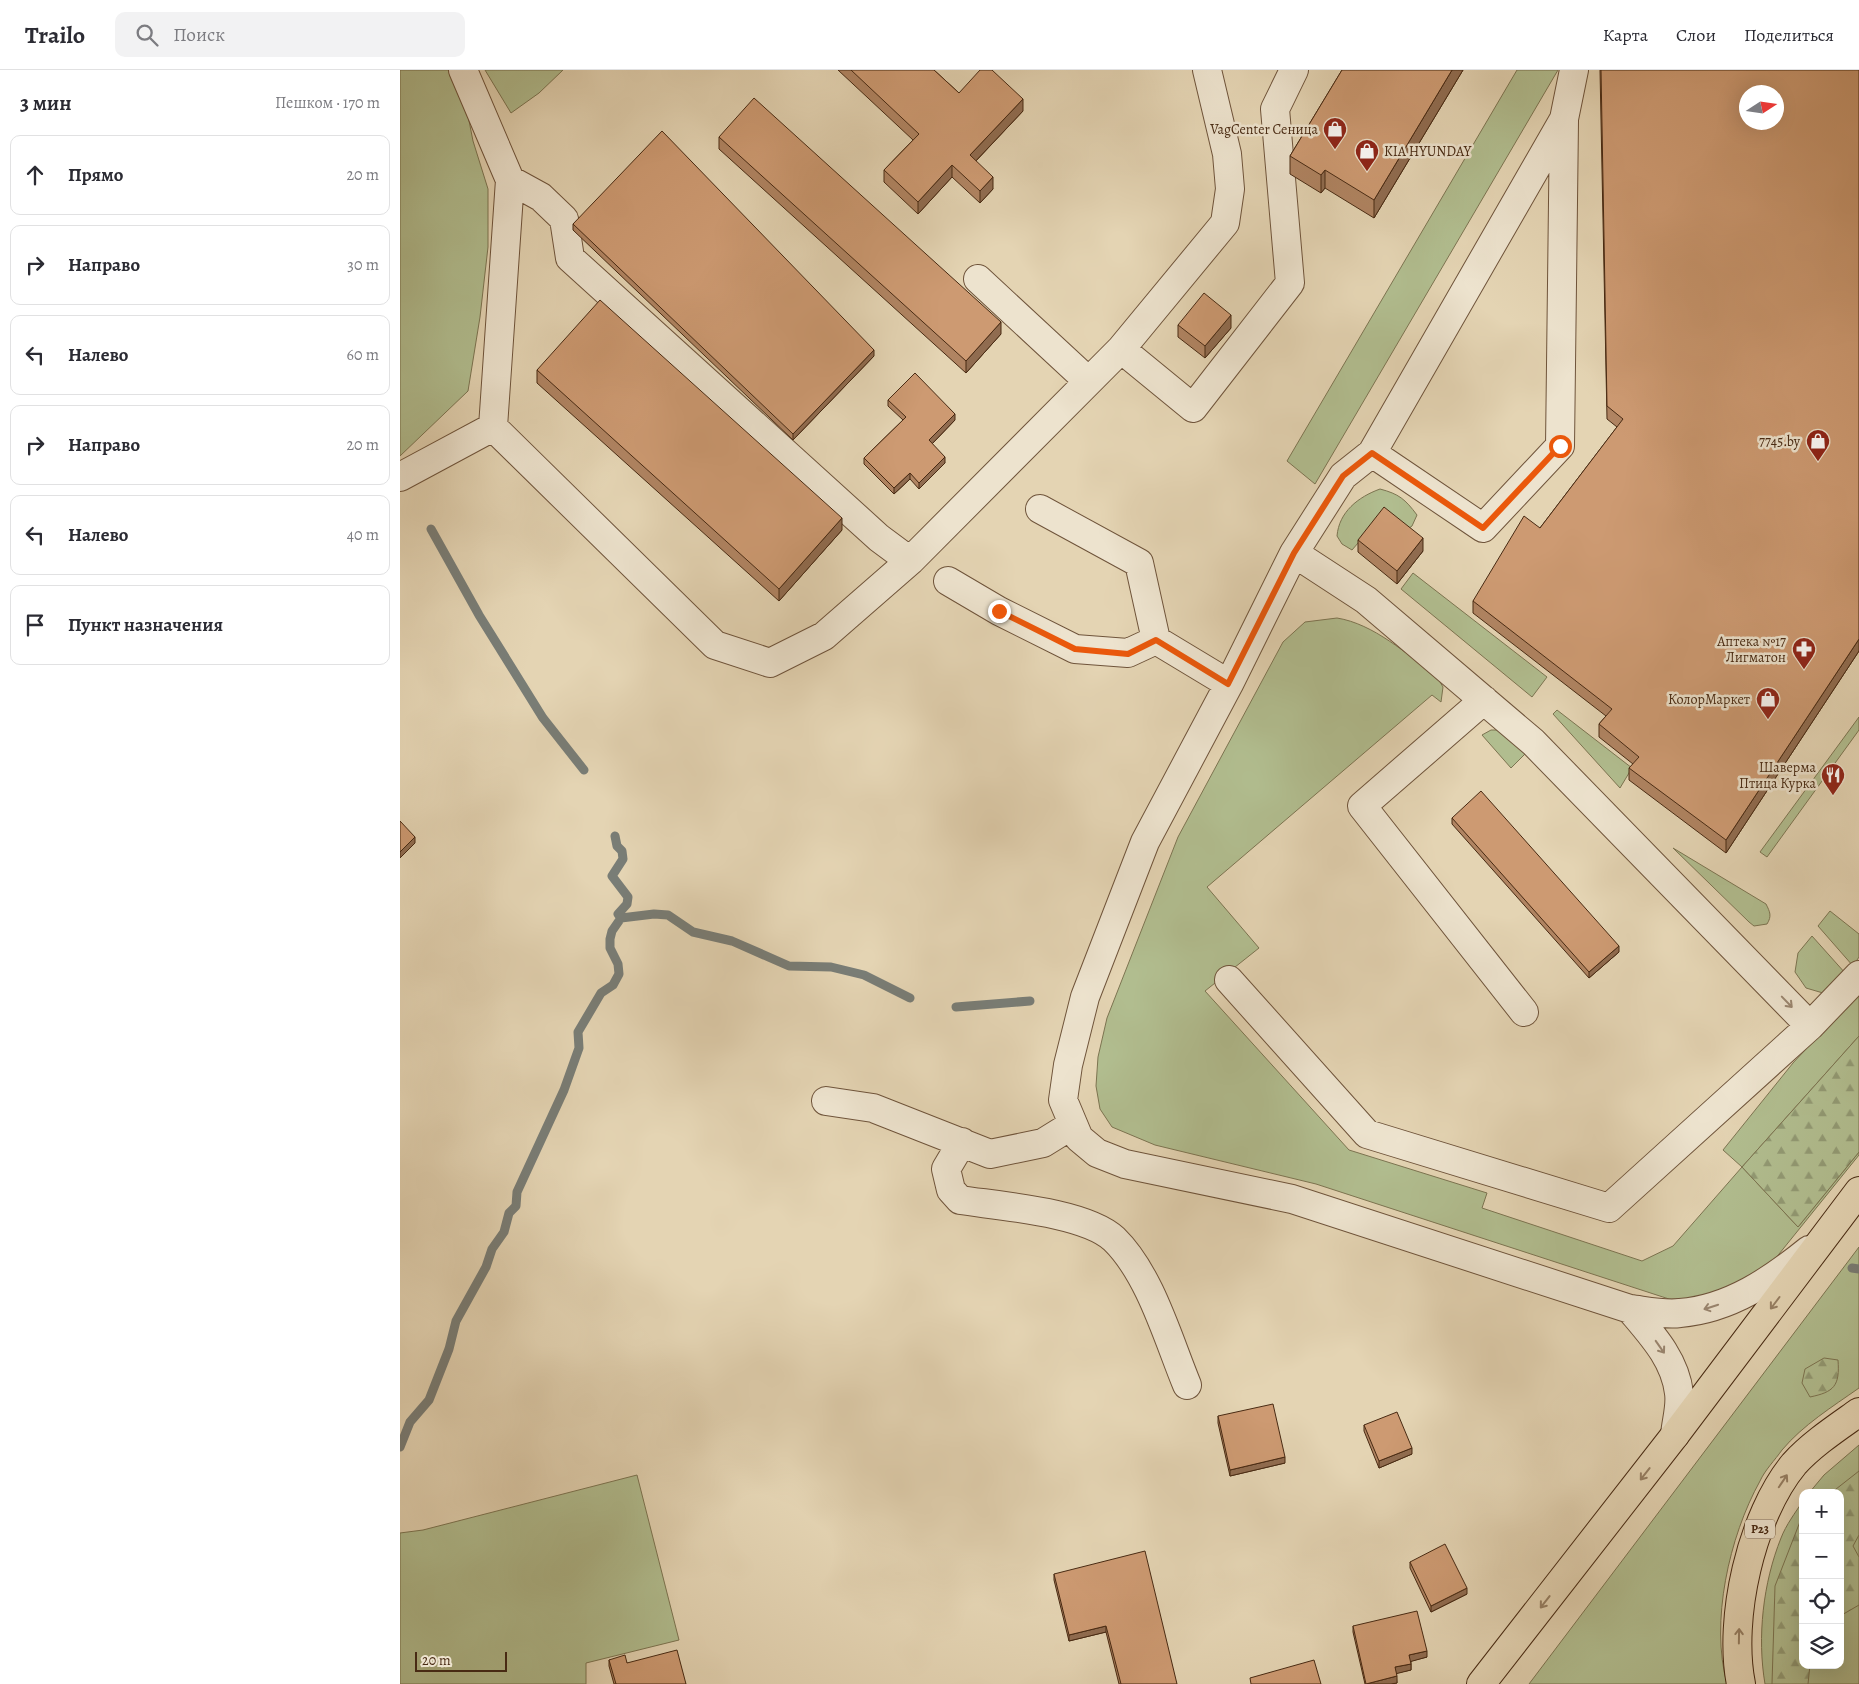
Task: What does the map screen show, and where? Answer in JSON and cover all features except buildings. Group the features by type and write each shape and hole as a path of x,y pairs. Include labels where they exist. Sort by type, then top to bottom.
{"highway":[{"path":"1481,1684 1674,1436 1859,1191"},
{"name":"Р23","path":"1741,1684 1739,1671 1739,1614 1752,1550 1771,1500 1795,1464 1859,1412"}],"street":[{"path":"463,70 510,180 493,427 715,645 770,663 824,636 910,561 1121,349 1225,223 1230,189 1227,154 1207,70"},
{"path":"1121,349 1193,408 1290,283 1275,109 1294,70"},
{"path":"1372,453 1483,528 1560,446 1564,119 1574,70"},
{"path":"1564,119 1372,453 1343,476 1294,553 1145,842 1084,997 1068,1065 1063,1100 1079,1138 1097,1154 1125,1164 1292,1199 1630,1309 1678,1314 1707,1310 1743,1295 1784,1270 1826,1236"},
{"path":"510,180 541,197 564,219 570,258 879,538 910,561"},
{"path":"978,279 1088,381"},
{"path":"400,476 493,427"},
{"path":"1040,509 1139,563 1156,640 1228,684"},
{"path":"1294,553 1366,600 1533,742 1810,1026"},
{"path":"948,581 999,611 1075,649 1128,654 1156,640"},
{"path":"1484,700 1362,806 1524,1012"},
{"path":"1229,980 1367,1134 1609,1208 1810,1026 1859,975"},
{"path":"826,1101 873,1108 990,1154 1043,1143 1072,1125"},
{"path":"962,1142 946,1169 951,1190 960,1200 1047,1212 1089,1225 1113,1238 1137,1268 1187,1385"},
{"path":"1630,1309 1662,1349 1672,1368 1679,1393 1674,1436"}],"green space":[{"path":"400,70 453,70 462,85 473,141 488,189 488,247 480,317 468,391 400,456"},
{"path":"485,70 563,70 539,93 511,113"},
{"path":"1517,70 1558,70 1315,484 1287,461"},
{"path":"1380,489 1397,495 1409,505 1417,515 1412,526 1405,531 1383,514 1352,550 1342,544 1337,536 1341,520 1357,501"},
{"path":"1413,573 1547,677 1532,697 1401,589"},
{"path":"1337,618 1351,621 1377,633 1436,675 1443,687 1441,702 1432,695 1207,887 1259,948 1205,991 1349,1150 1487,1193 1482,1208 1642,1261 1673,1246 1742,1167 1798,1227 1859,1152 1859,1155 1775,1259 1757,1277 1705,1300 1669,1299 1316,1184 1155,1145 1112,1127 1100,1109 1096,1086 1098,1057 1107,1018 1178,837 1283,642 1305,622"},
{"path":"1557,710 1632,768 1620,788 1553,714"},
{"path":"1859,717 1859,730 1767,857 1760,852"},
{"path":"1491,730 1499,730 1528,751 1511,768 1482,735"},
{"path":"1673,848 1766,904 1770,914 1767,924 1754,926 1749,922"},
{"path":"1830,911 1859,934 1859,957 1853,966 1818,926"},
{"path":"1812,936 1846,974 1823,993 1806,988 1795,972 1798,953"},
{"path":"1859,992 1859,1036 1742,1167 1723,1150 1793,1063"},
{"path":"1859,1036 1859,1152 1798,1227 1742,1167"},
{"path":"1859,1247 1859,1388 1818,1417 1790,1441 1765,1473 1749,1503 1731,1553 1722,1607 1722,1660 1727,1684 1529,1684"},
{"path":"1824,1358 1838,1360 1836,1382 1825,1393 1810,1397 1802,1383 1805,1369"},
{"path":"1859,1445 1859,1684 1765,1684 1762,1629 1766,1592 1781,1538 1799,1507 1799,1669 1844,1669 1844,1489 1812,1489 1824,1475"},
{"path":"1859,1471 1859,1535 1853,1546 1859,1557 1859,1605 1844,1614 1844,1489 1836,1489"},
{"path":"637,1475 679,1640 586,1663 586,1684 400,1684 400,1533 423,1530"},
{"path":"1799,1524 1799,1669 1810,1669 1808,1684 1772,1684 1775,1586"}],"waterway":[{"path":"431,529 479,615 543,718 584,770"},
{"path":"615,836 617,846 622,851 623,859 612,876 628,897 627,904 618,914 621,918"},
{"path":"400,1447 410,1422 429,1400 449,1349 456,1321 486,1267 492,1249 504,1232 509,1213 516,1206 517,1192 564,1090 579,1048 578,1032 601,993 613,985 619,974 618,964 610,948 610,939 612,931 621,918 654,914 668,915 693,932 732,941 789,966 831,967 864,975 910,998"},
{"path":"956,1007 1030,1001"},
{"path":"1852,1268 1859,1269"}],"place":[{"name":"VagCenter Сеница","path":"1335,150"},
{"name":"KIA HYUNDAY","path":"1367,172"},
{"name":"7745.by","path":"1818,462"},
{"name":"Аптека №17 Лигматон","path":"1804,670"},
{"name":"КолорМаркет","path":"1768,720"},
{"name":"Шаверма Птица Курка","path":"1833,796"}],"route":[{"path":"999,611 1075,649 1128,654 1156,640 1228,684 1294,553 1343,476 1372,453 1483,528 1560,446"}]}
